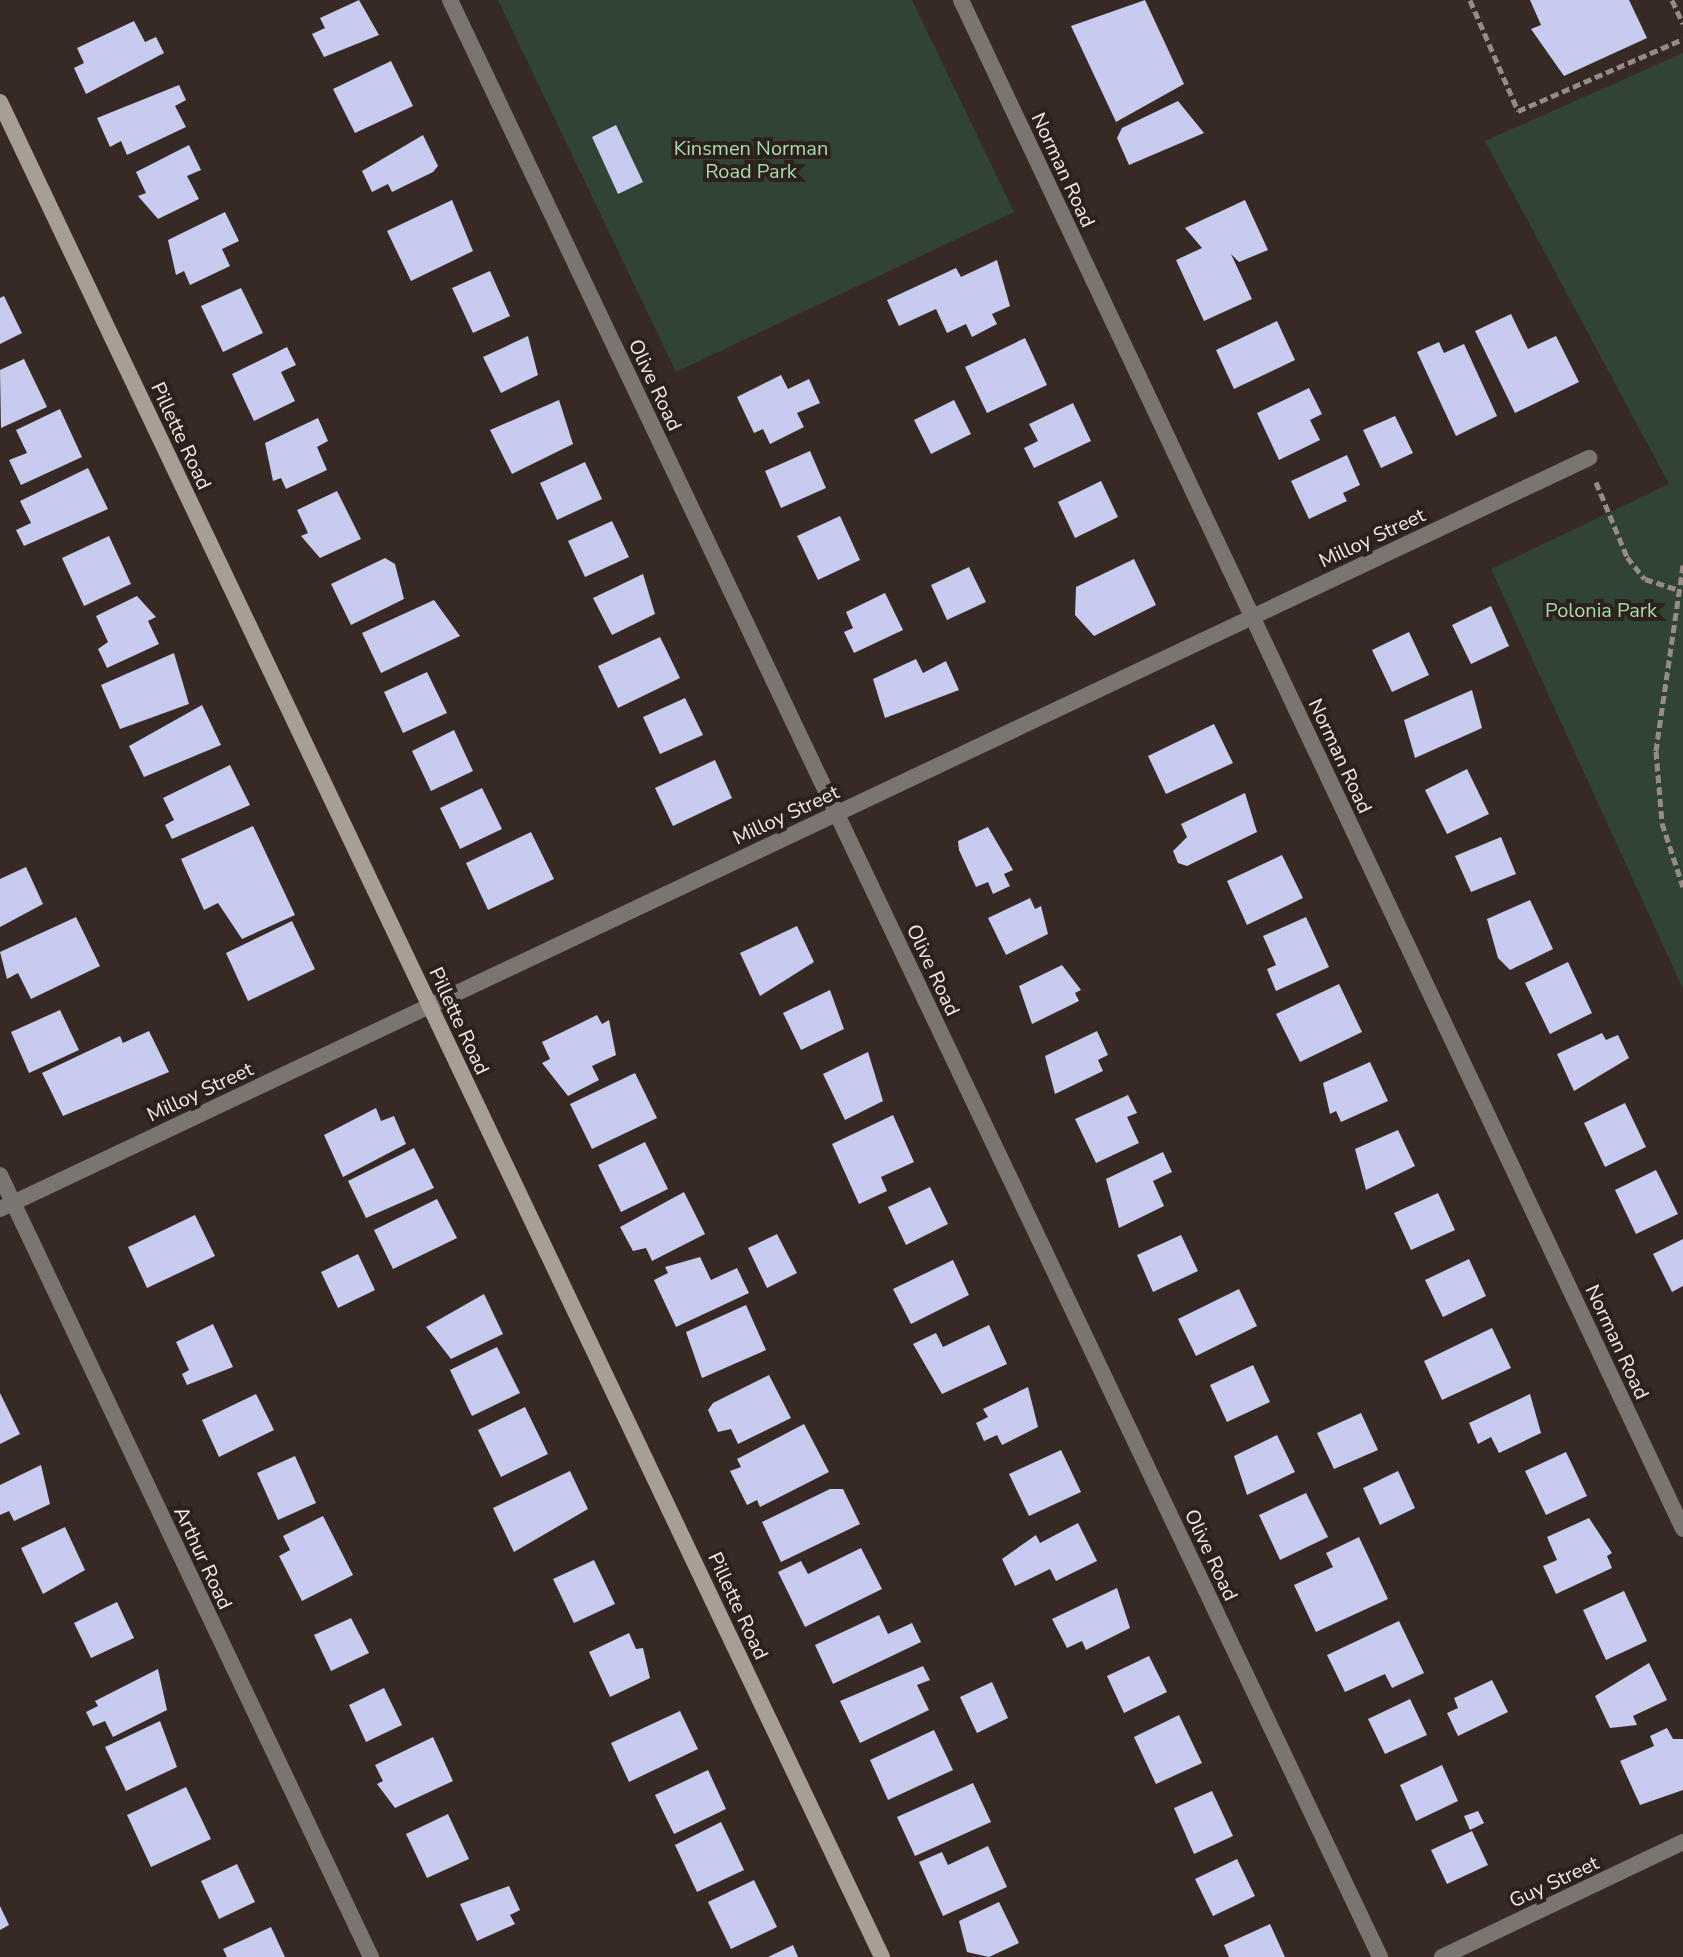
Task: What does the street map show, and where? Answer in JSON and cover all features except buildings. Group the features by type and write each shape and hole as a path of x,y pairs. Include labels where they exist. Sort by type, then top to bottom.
{"street":[{"name":"Olive Road","path":"450,0 1380,1957"},
{"name":"Norman Road","path":"961,0 1683,1529"},
{"name":"Pillette Road","path":"0,102 882,1957"},
{"name":"Milloy Street","path":"7,1206 1589,458"},
{"name":"Arthur Road","path":"0,1175 7,1206 371,1957"},
{"name":"Guy Street","path":"1442,1957 1683,1842"}],"path":[{"path":"1470,0 1518,111 1683,39"},
{"path":"1672,0 1683,24"},
{"path":"1603,508 1645,579 1676,589"},
{"path":"1683,565 1676,589 1656,751 1662,823 1683,887"}],"green space":[{"name":"Kinsmen Norman Road Park","path":"498,0 912,0 1014,212 676,372"},
{"name":"Polonia Park","path":"1683,53 1683,989 1491,569 1669,484 1485,141"}]}
